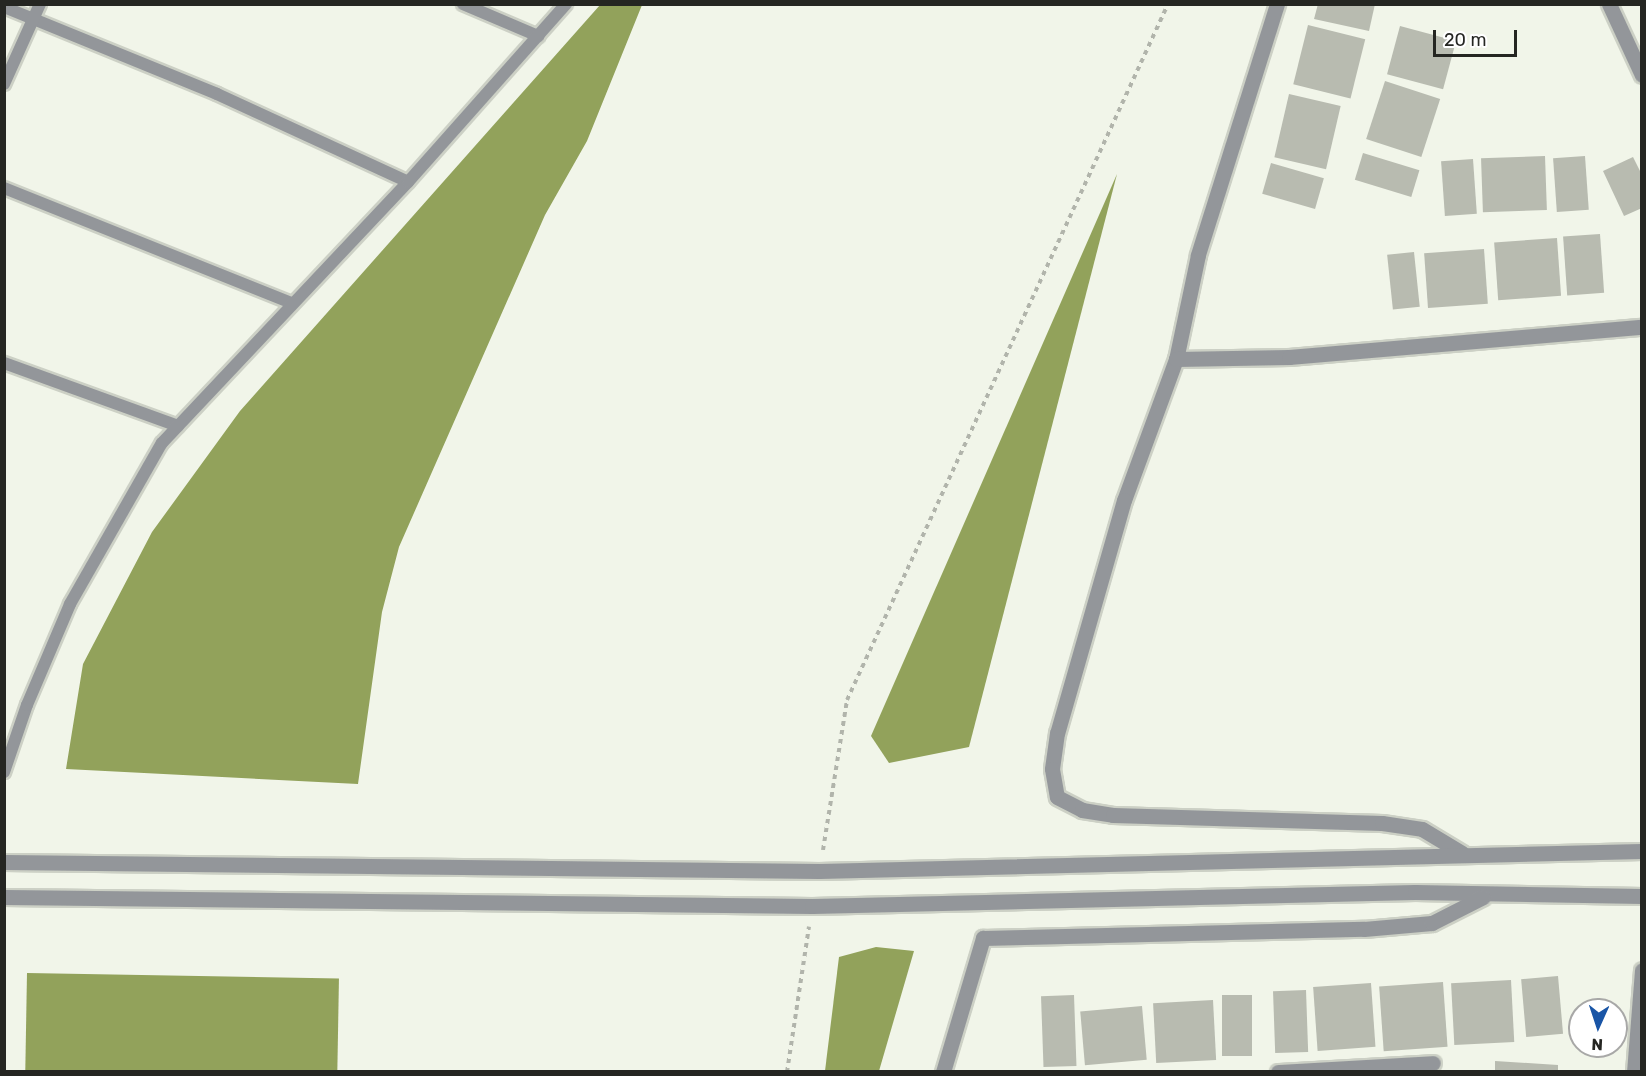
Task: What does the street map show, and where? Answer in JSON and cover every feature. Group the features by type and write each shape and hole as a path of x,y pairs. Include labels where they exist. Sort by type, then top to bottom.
{"street":[{"path":"1277,4 1198,255 1176,359 1124,500 1057,733 1052,769 1057,796 1082,810 1113,815 1382,823 1422,829 1462,854"},
{"path":"1609,4 1641,75"},
{"path":"1176,359 1289,357 1641,327"},
{"path":"4,862 819,871 1641,851"},
{"path":"4,897 812,906 1415,892 1486,896 1641,896"},
{"path":"943,1071 983,938 1364,929 1432,923 1486,896"},
{"path":"1634,1071 1641,970"},
{"path":"1278,1071 1433,1063"}],"lane":[{"path":"4,84 40,4"},
{"path":"462,4 538,36"},
{"path":"4,772 27,705 70,604 129,495 162,442 291,303 408,182 566,4"},
{"path":"4,7 217,94 408,182"},
{"path":"4,188 291,303"},
{"path":"4,363 178,426"}],"path":[{"path":"819,871 847,700 1168,4"},
{"path":"787,1071 812,906"}],"shaded area":[{"path":"600,5 642,5 587,141 545,215 399,547 382,612 358,784 66,769 83,664 152,532 240,411"},
{"path":"1117,174 969,747 889,763 871,736"},
{"path":"876,947 914,951 879,1071 825,1071 839,957"},
{"path":"27,973 339,978 337,1072 25,1071"}],"building":[{"path":"1318,4 1375,4 1369,31 1314,19"},
{"path":"1308,25 1365,39 1350,98 1293,84"},
{"path":"1400,26 1456,41 1443,89 1387,74"},
{"path":"1385,81 1440,99 1421,157 1366,139"},
{"path":"1289,94 1341,106 1326,169 1274,157"},
{"path":"1363,153 1419,170 1411,197 1355,180"},
{"path":"1545,156 1547,210 1483,212 1481,158"},
{"path":"1585,156 1589,210 1557,212 1553,158"},
{"path":"1633,157 1642,175 1642,208 1624,216 1603,171"},
{"path":"1473,159 1477,214 1445,216 1441,161"},
{"path":"1271,163 1324,178 1315,209 1262,194"},
{"path":"1600,234 1604,293 1567,295 1563,237"},
{"path":"1557,238 1561,296 1498,300 1494,242"},
{"path":"1484,249 1488,304 1428,308 1424,253"},
{"path":"1414,252 1420,307 1393,310 1387,255"},
{"path":"1558,976 1563,1034 1526,1037 1521,979"},
{"path":"1511,980 1514,1042 1454,1045 1451,983"},
{"path":"1443,982 1448,1047 1384,1051 1379,986"},
{"path":"1371,983 1375,1047 1318,1051 1313,987"},
{"path":"1306,990 1308,1052 1275,1053 1273,991"},
{"path":"1074,995 1076,1066 1043,1067 1041,996"},
{"path":"1222,995 1252,995 1252,1056 1222,1056"},
{"path":"1213,1000 1216,1060 1156,1063 1153,1003"},
{"path":"1142,1006 1147,1060 1085,1065 1080,1011"},
{"path":"1495,1061 1558,1065 1558,1072 1495,1072"}]}
